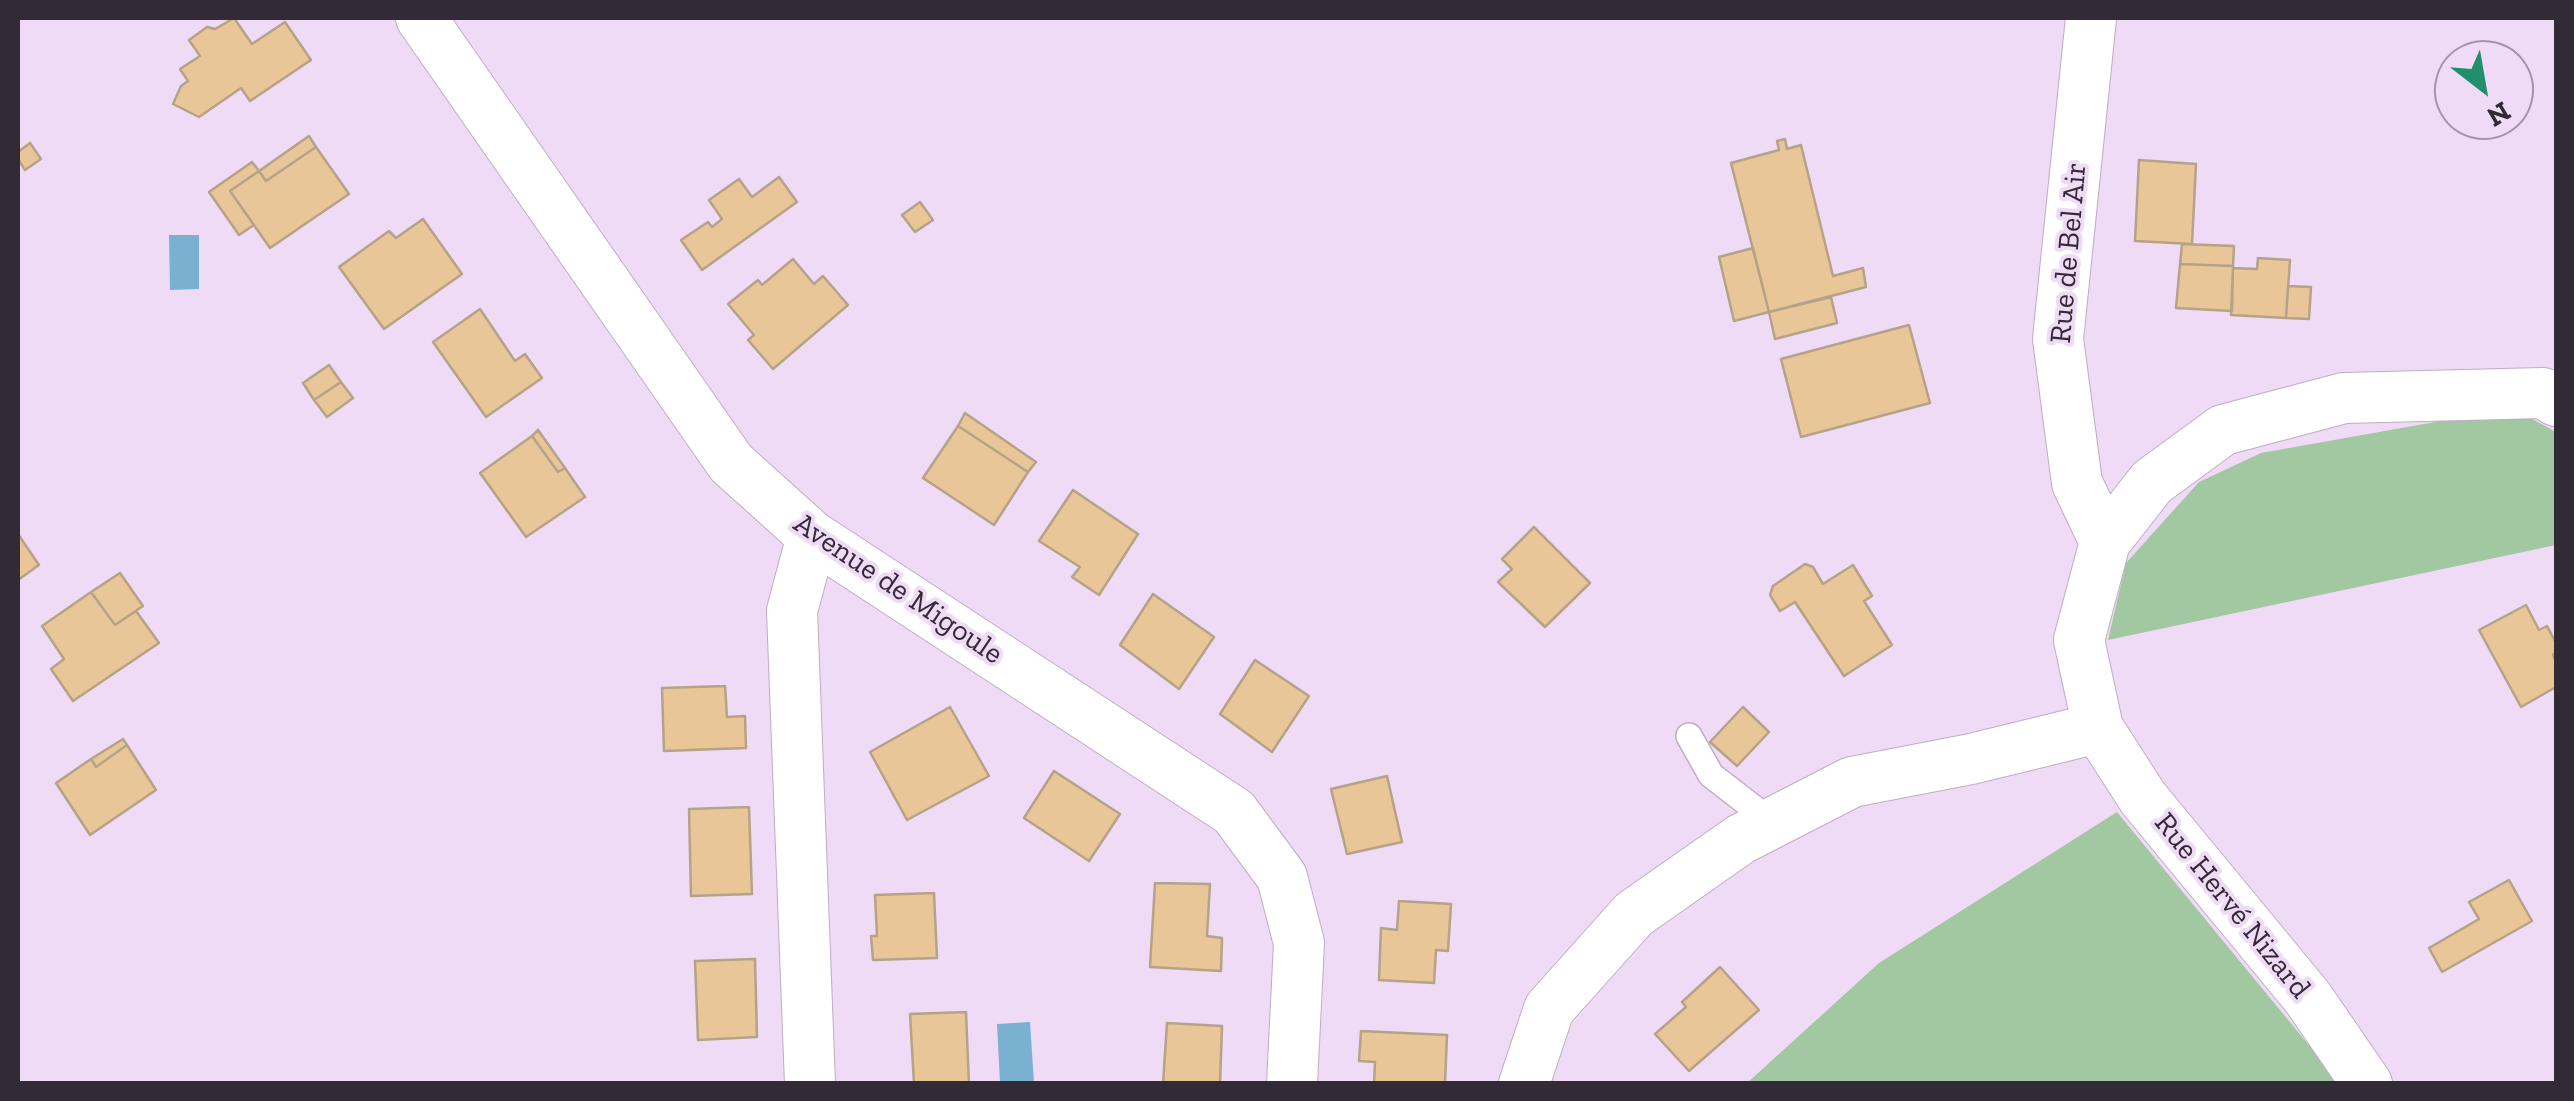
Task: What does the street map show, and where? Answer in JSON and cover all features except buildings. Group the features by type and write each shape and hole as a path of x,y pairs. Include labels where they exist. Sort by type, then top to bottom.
{"street":[{"name":"Avenue de Migoule","path":"421,18 731,463 812,536 1234,812 1282,877 1299,943 1292,1084"},
{"name":"Rue de Bel Air","path":"2091,18 2058,340 2076,483 2105,542"},
{"path":"1524,1084 1549,1010 1634,914 1741,839 1852,782 2098,728 2079,640 2105,542 2152,482 2224,430 2344,398 2542,393 2556,401"},
{"path":"810,1084 792,611 812,536"},
{"name":"Rue Hervé Nizard","path":"2098,728 2143,798 2308,998 2367,1084"}],"lane":[{"path":"1689,736 1710,776 1772,822"}],"green space":[{"path":"2452,419 2532,419 2556,432 2556,545 2108,640 2126,563 2199,482 2261,453"},
{"path":"2117,812 2340,1083 1746,1084 1879,963"}],"water":[{"path":"169,235 199,235 199,289 170,290"},
{"path":"1030,1022 1034,1083 1000,1083 997,1024"}]}
